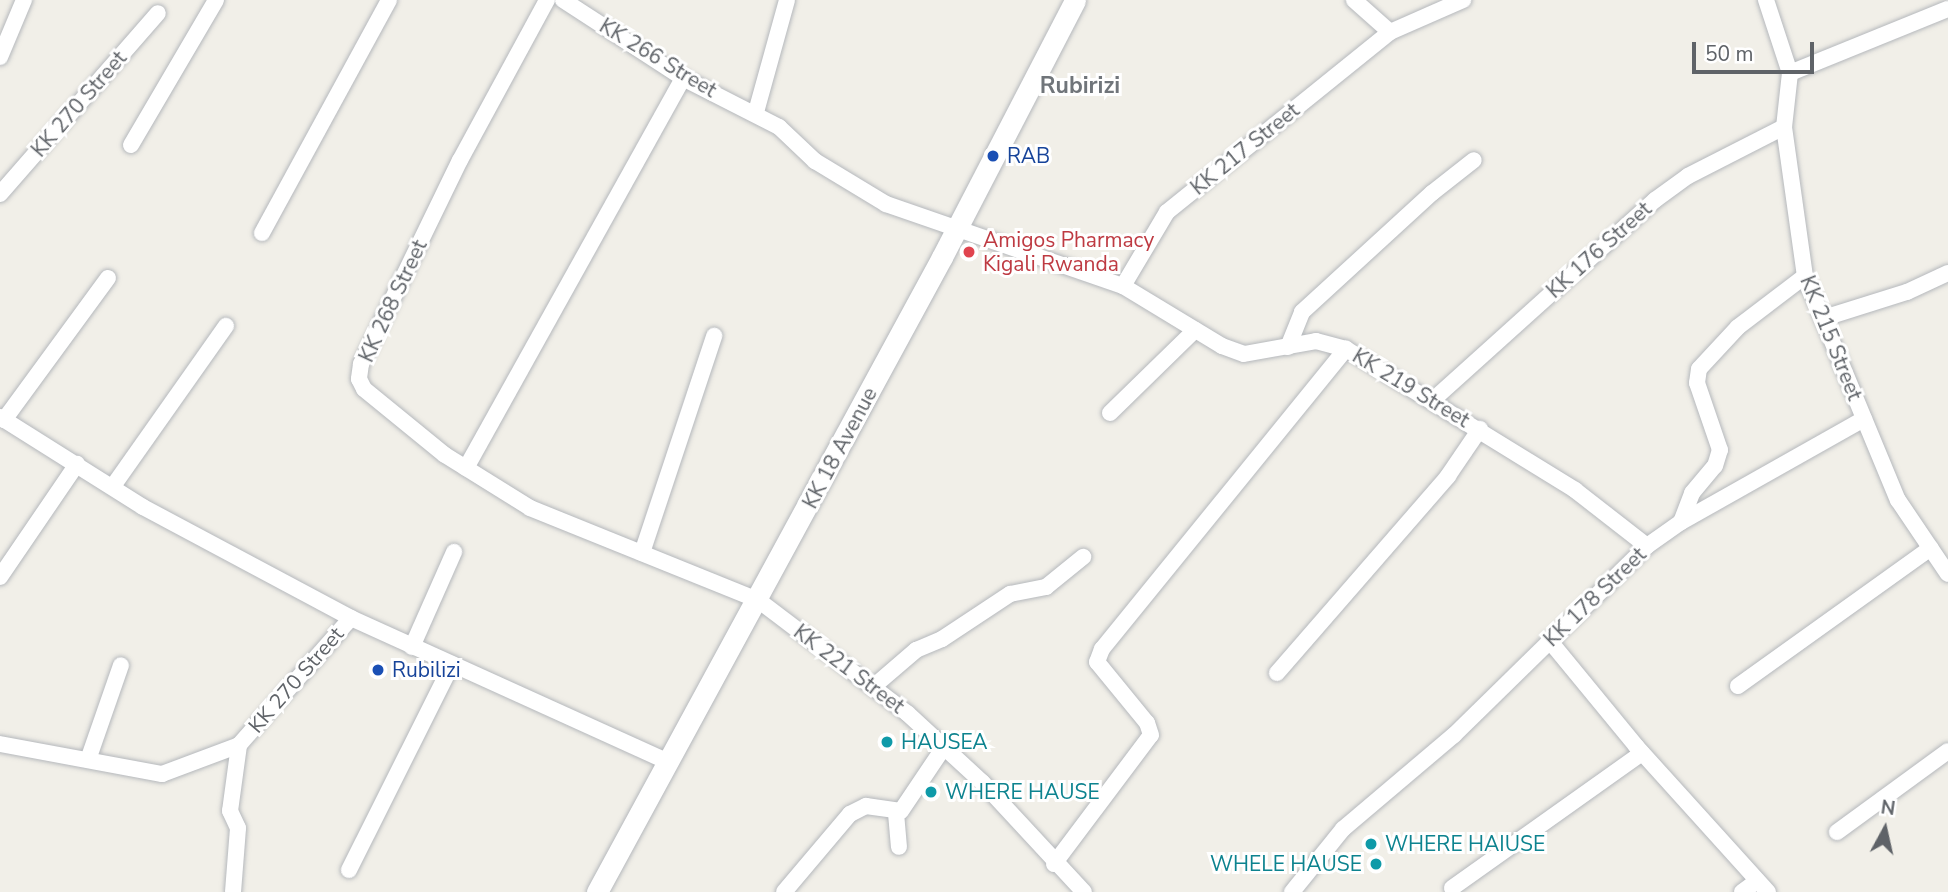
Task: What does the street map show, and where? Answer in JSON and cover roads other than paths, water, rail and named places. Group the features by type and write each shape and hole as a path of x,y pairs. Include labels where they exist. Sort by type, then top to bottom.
{"main road":[{"name":"KK 18 Avenue","path":"597,892 670,763 958,227 1075,0"}],"street":[{"path":"0,57 24,0"},
{"path":"131,145 215,0"},
{"path":"262,233 389,0"},
{"name":"KK 268 Street","path":"547,0 460,160 361,364 359,379 365,389 466,468 530,508 758,600"},
{"name":"KK 266 Street","path":"563,0 683,78 756,112 779,127 815,161 886,204 958,227"},
{"path":"756,112 787,0"},
{"path":"1354,0 1390,32"},
{"name":"KK 217 Street","path":"1123,286 1167,212 1390,32 1463,0"},
{"name":"KK 215 Street","path":"1766,0 1790,73 1784,127 1805,276 1898,500 1948,574"},
{"path":"1790,73 1948,9"},
{"name":"KK 270 Street","path":"0,194 8,176 158,13"},
{"path":"466,468 683,78"},
{"name":"KK 176 Street","path":"1434,400 1655,201 1688,176 1784,127"},
{"path":"1288,347 1302,312 1432,193 1475,160"},
{"name":"KK 219 Street","path":"958,227 1123,286 1195,330 1244,354 1316,341 1346,349 1434,400 1575,490 1647,546"},
{"path":"1824,318 1907,292 1948,273"},
{"path":"1681,522 1692,493 1715,467 1720,450 1697,383 1699,369 1738,327 1805,276"},
{"path":"2,418 108,278"},
{"path":"113,486 226,326"},
{"path":"1110,413 1195,330"},
{"path":"642,553 714,336"},
{"path":"1054,864 1151,735 1147,723 1097,662 1102,649 1346,349"},
{"name":"KK 270 Street","path":"2,418 113,486 351,618 670,763"},
{"name":"KK 178 Street","path":"1292,892 1343,829 1454,736 1647,546 1681,522 1864,419"},
{"path":"1277,673 1448,476 1480,429"},
{"path":"0,577 77,464"},
{"path":"1738,686 1931,548"},
{"path":"412,647 454,552"},
{"path":"873,687 915,650 942,639 1010,594 1046,587 1083,557"},
{"name":"KK 221 Street","path":"758,600 873,687 944,747 1000,801 1054,864 1084,892"},
{"name":"KK 270 Street","path":"0,744 89,757 162,774 239,745 351,618"},
{"path":"1549,640 1642,753 1763,886 1742,892"},
{"path":"349,870 452,664"},
{"path":"89,757 121,665"},
{"path":"233,892 238,828 230,811 239,745"},
{"path":"899,847 895,813 944,747"},
{"path":"1837,832 1948,751"},
{"path":"1452,888 1642,753"},
{"path":"785,892 850,814 866,806 895,813"}],"place":[{"name":"RAB","path":"993,156"},
{"name":"Amigos Pharmacy Kigali Rwanda","path":"969,252"},
{"name":"Rubilizi","path":"378,670"},
{"name":"HAUSEA","path":"887,742"},
{"name":"WHERE HAUSE","path":"931,792"},
{"name":"WHERE HAIUSE","path":"1371,844"},
{"name":"WHELE HAUSE","path":"1376,864"}],"district":[{"name":"Rubirizi","path":"1080,86"}]}
